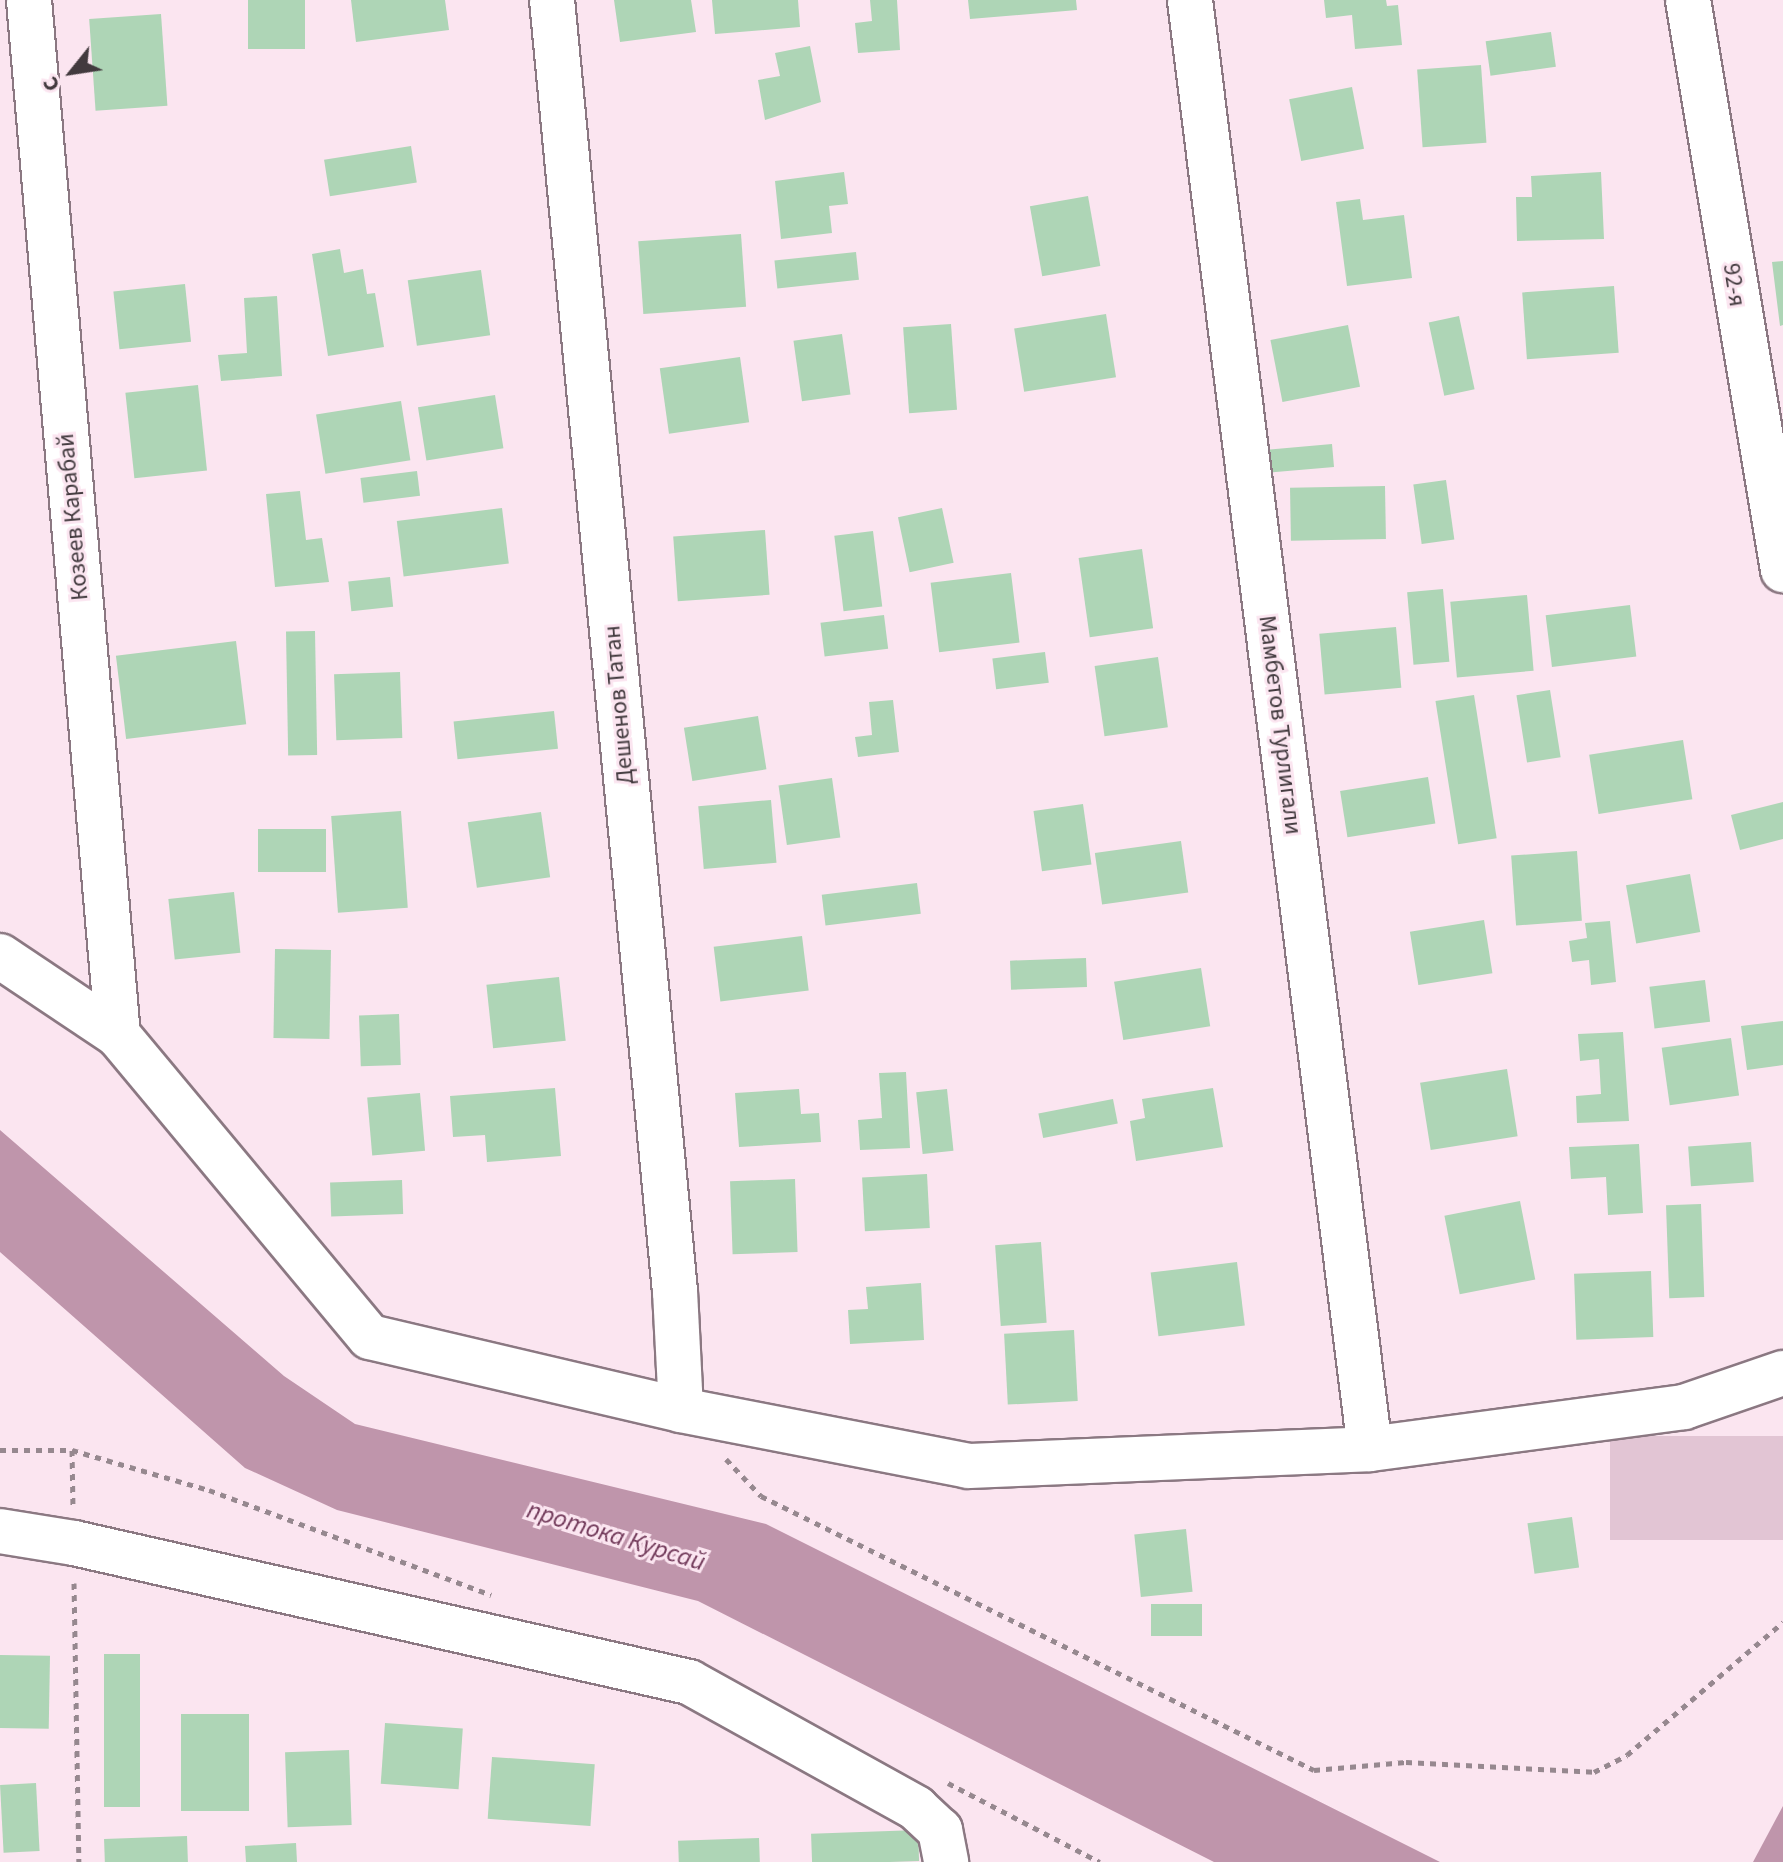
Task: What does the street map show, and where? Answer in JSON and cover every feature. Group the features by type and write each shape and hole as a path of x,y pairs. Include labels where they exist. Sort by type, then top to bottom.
{"street":[{"name":"Козеев Карабай","path":"29,0 118,1035"},
{"name":"Дешенов Татан","path":"552,0 675,1291 681,1410"},
{"name":"Мамбетов Турлигали","path":"1190,0 1370,1449"},
{"name":"92-я","path":"1688,0 1783,570"},
{"path":"0,956 118,1035 370,1337 681,1410 968,1466 1370,1449 1684,1407 1783,1373"},
{"path":"0,1531 74,1543 689,1682 916,1808 940,1830 946,1862"}],"path":[{"path":"72,1450 79,1862"},
{"path":"721,1453 761,1496 1314,1770 1406,1762 1594,1772 1627,1755 1783,1622"}],"shaded area":[{"path":"1610,1436 1783,1436 1783,1540 1610,1540"}],"water":[{"name":"протока Курсай","path":"0,1130 284,1376 355,1424 766,1524 1440,1862 1214,1862 698,1601 337,1510 245,1468 0,1252"},
{"path":"1783,1806 1783,1862 1753,1862"}],"building":[{"path":"248,0 305,0 305,49 248,49"},
{"path":"351,0 445,0 449,30 356,42"},
{"path":"614,0 691,0 696,32 620,42"},
{"path":"712,0 798,0 800,27 715,34"},
{"path":"870,0 897,0 900,50 858,53 855,23 872,21"},
{"path":"968,0 1076,0 1077,10 970,19"},
{"path":"1324,0 1386,0 1387,6 1398,5 1402,45 1355,49 1352,15 1326,18"},
{"path":"161,14 167,106 96,111 89,19"},
{"path":"1551,32 1556,67 1491,76 1486,41"},
{"path":"810,46 821,102 765,120 758,80 780,76 775,53"},
{"path":"1481,65 1486,143 1423,147 1417,69"},
{"path":"1352,87 1364,149 1301,161 1289,99"},
{"path":"411,146 417,183 330,196 324,160"},
{"path":"844,172 848,204 829,206 832,233 781,239 775,181"},
{"path":"1601,172 1604,239 1517,241 1516,197 1532,197 1531,176"},
{"path":"1088,196 1100,266 1042,276 1030,206"},
{"path":"1360,199 1363,220 1404,215 1412,278 1347,286 1336,202"},
{"path":"741,234 746,307 643,314 638,241"},
{"path":"340,249 344,273 363,269 367,294 375,293 384,347 328,356 312,254"},
{"path":"856,252 859,280 777,288 774,261"},
{"path":"1783,261 1783,325 1780,326 1772,262"},
{"path":"481,270 490,335 417,346 408,280"},
{"path":"185,284 191,342 119,349 113,292"},
{"path":"1614,286 1619,353 1527,359 1522,292"},
{"path":"277,296 282,376 221,381 218,355 247,353 244,298"},
{"path":"1106,314 1116,377 1024,392 1014,329"},
{"path":"1459,316 1475,389 1444,396 1429,322"},
{"path":"951,324 957,410 909,413 903,327"},
{"path":"1348,325 1360,387 1282,402 1270,340"},
{"path":"842,334 850,394 802,401 793,341"},
{"path":"740,357 749,422 669,434 660,368"},
{"path":"198,385 207,471 134,478 125,393"},
{"path":"495,395 503,448 426,461 418,407"},
{"path":"401,401 410,460 325,474 316,414"},
{"path":"1332,444 1334,467 1263,473 1261,450"},
{"path":"417,471 420,496 363,503 360,478"},
{"path":"1446,480 1454,539 1422,544 1413,485"},
{"path":"1385,486 1386,539 1291,541 1290,488"},
{"path":"300,491 306,540 322,538 329,582 275,587 266,494"},
{"path":"502,508 509,564 404,577 397,521"},
{"path":"942,508 954,563 910,572 898,517"},
{"path":"765,530 770,595 678,601 673,536"},
{"path":"873,531 882,606 844,611 834,536"},
{"path":"1142,549 1153,628 1090,637 1079,558"},
{"path":"1011,573 1020,642 939,652 931,583"},
{"path":"390,577 393,607 351,611 348,581"},
{"path":"1443,589 1449,662 1413,665 1407,592"},
{"path":"1527,595 1534,671 1457,677 1450,602"},
{"path":"1630,605 1636,657 1552,667 1546,615"},
{"path":"884,615 888,649 825,657 820,623"},
{"path":"1396,627 1401,688 1325,694 1319,634"},
{"path":"315,631 317,755 288,755 286,632"},
{"path":"236,641 246,724 126,739 116,656"},
{"path":"1045,652 1049,683 996,689 992,658"},
{"path":"1158,657 1168,727 1105,736 1095,666"},
{"path":"400,672 402,738 336,740 334,674"},
{"path":"1550,690 1561,757 1527,762 1516,695"},
{"path":"1474,695 1497,838 1458,844 1435,701"},
{"path":"893,700 899,752 858,757 855,737 872,735 869,702"},
{"path":"554,711 558,749 458,759 454,722"},
{"path":"758,716 766,769 692,781 684,728"},
{"path":"1683,740 1692,799 1599,814 1589,755"},
{"path":"1428,777 1435,823 1347,837 1340,791"},
{"path":"832,778 840,837 787,845 779,786"},
{"path":"771,800 776,863 704,869 698,806"},
{"path":"1783,802 1783,839 1740,850 1731,815"},
{"path":"1083,804 1091,864 1042,871 1033,811"},
{"path":"401,811 408,908 338,913 331,816"},
{"path":"541,812 550,877 477,888 468,822"},
{"path":"258,829 326,829 326,872 258,872"},
{"path":"1181,841 1188,892 1102,905 1095,853"},
{"path":"1577,851 1582,921 1516,925 1511,856"},
{"path":"1690,874 1700,932 1636,943 1626,885"},
{"path":"917,883 921,914 825,925 822,895"},
{"path":"234,892 240,953 175,960 168,899"},
{"path":"1484,920 1492,973 1418,985 1410,932"},
{"path":"1610,921 1616,982 1591,985 1589,960 1572,962 1569,941 1587,938 1585,923"},
{"path":"802,936 809,991 720,1001 714,947"},
{"path":"275,949 331,950 329,1039 273,1038"},
{"path":"1086,958 1087,987 1011,990 1010,961"},
{"path":"1201,968 1210,1026 1123,1040 1114,982"},
{"path":"559,977 566,1041 493,1048 486,985"},
{"path":"1705,980 1710,1022 1655,1029 1649,987"},
{"path":"399,1014 401,1065 361,1066 359,1015"},
{"path":"1783,1021 1783,1065 1747,1070 1741,1026"},
{"path":"1623,1032 1629,1121 1577,1123 1576,1096 1601,1094 1599,1059 1580,1061 1578,1034"},
{"path":"1731,1038 1739,1095 1670,1105 1662,1048"},
{"path":"1507,1069 1518,1136 1431,1150 1420,1083"},
{"path":"906,1072 910,1148 860,1150 858,1120 882,1118 879,1073"},
{"path":"555,1088 561,1156 487,1162 485,1135 453,1137 450,1096"},
{"path":"1213,1088 1223,1147 1136,1161 1130,1121 1145,1118 1142,1099"},
{"path":"799,1089 801,1114 819,1113 821,1142 739,1147 735,1093"},
{"path":"947,1089 953,1151 923,1154 916,1092"},
{"path":"420,1093 425,1151 372,1155 367,1098"},
{"path":"1113,1099 1118,1124 1043,1138 1038,1114"},
{"path":"1751,1142 1754,1182 1691,1186 1688,1146"},
{"path":"1639,1144 1643,1213 1608,1215 1606,1177 1571,1179 1569,1147"},
{"path":"927,1174 930,1228 865,1231 862,1177"},
{"path":"795,1179 798,1252 733,1254 730,1181"},
{"path":"402,1180 403,1214 331,1216 330,1183"},
{"path":"1520,1201 1535,1280 1460,1294 1444,1216"},
{"path":"1701,1204 1704,1297 1669,1298 1666,1205"},
{"path":"1041,1242 1047,1323 1001,1326 995,1245"},
{"path":"1237,1262 1245,1326 1158,1336 1151,1273"},
{"path":"1651,1271 1653,1337 1576,1340 1574,1274"},
{"path":"921,1283 924,1340 850,1344 848,1310 868,1309 866,1287"},
{"path":"1074,1330 1078,1401 1008,1405 1004,1334"},
{"path":"1572,1517 1579,1568 1535,1574 1527,1523"},
{"path":"1186,1529 1193,1592 1141,1597 1134,1534"},
{"path":"1151,1604 1202,1604 1202,1636 1151,1636"},
{"path":"104,1654 140,1654 140,1807 104,1807"},
{"path":"0,1655 50,1656 49,1729 0,1728"},
{"path":"181,1714 249,1714 249,1811 181,1811"},
{"path":"385,1723 463,1728 459,1789 381,1784"},
{"path":"349,1750 352,1825 288,1827 285,1752"},
{"path":"492,1757 595,1764 590,1826 488,1819"},
{"path":"36,1783 40,1851 4,1853 0,1785"},
{"path":"918,1830 919,1861 812,1862 811,1834"},
{"path":"187,1836 188,1862 105,1862 104,1839"},
{"path":"759,1838 760,1862 679,1862 678,1841"},
{"path":"296,1843 297,1862 246,1862 245,1846"}]}
